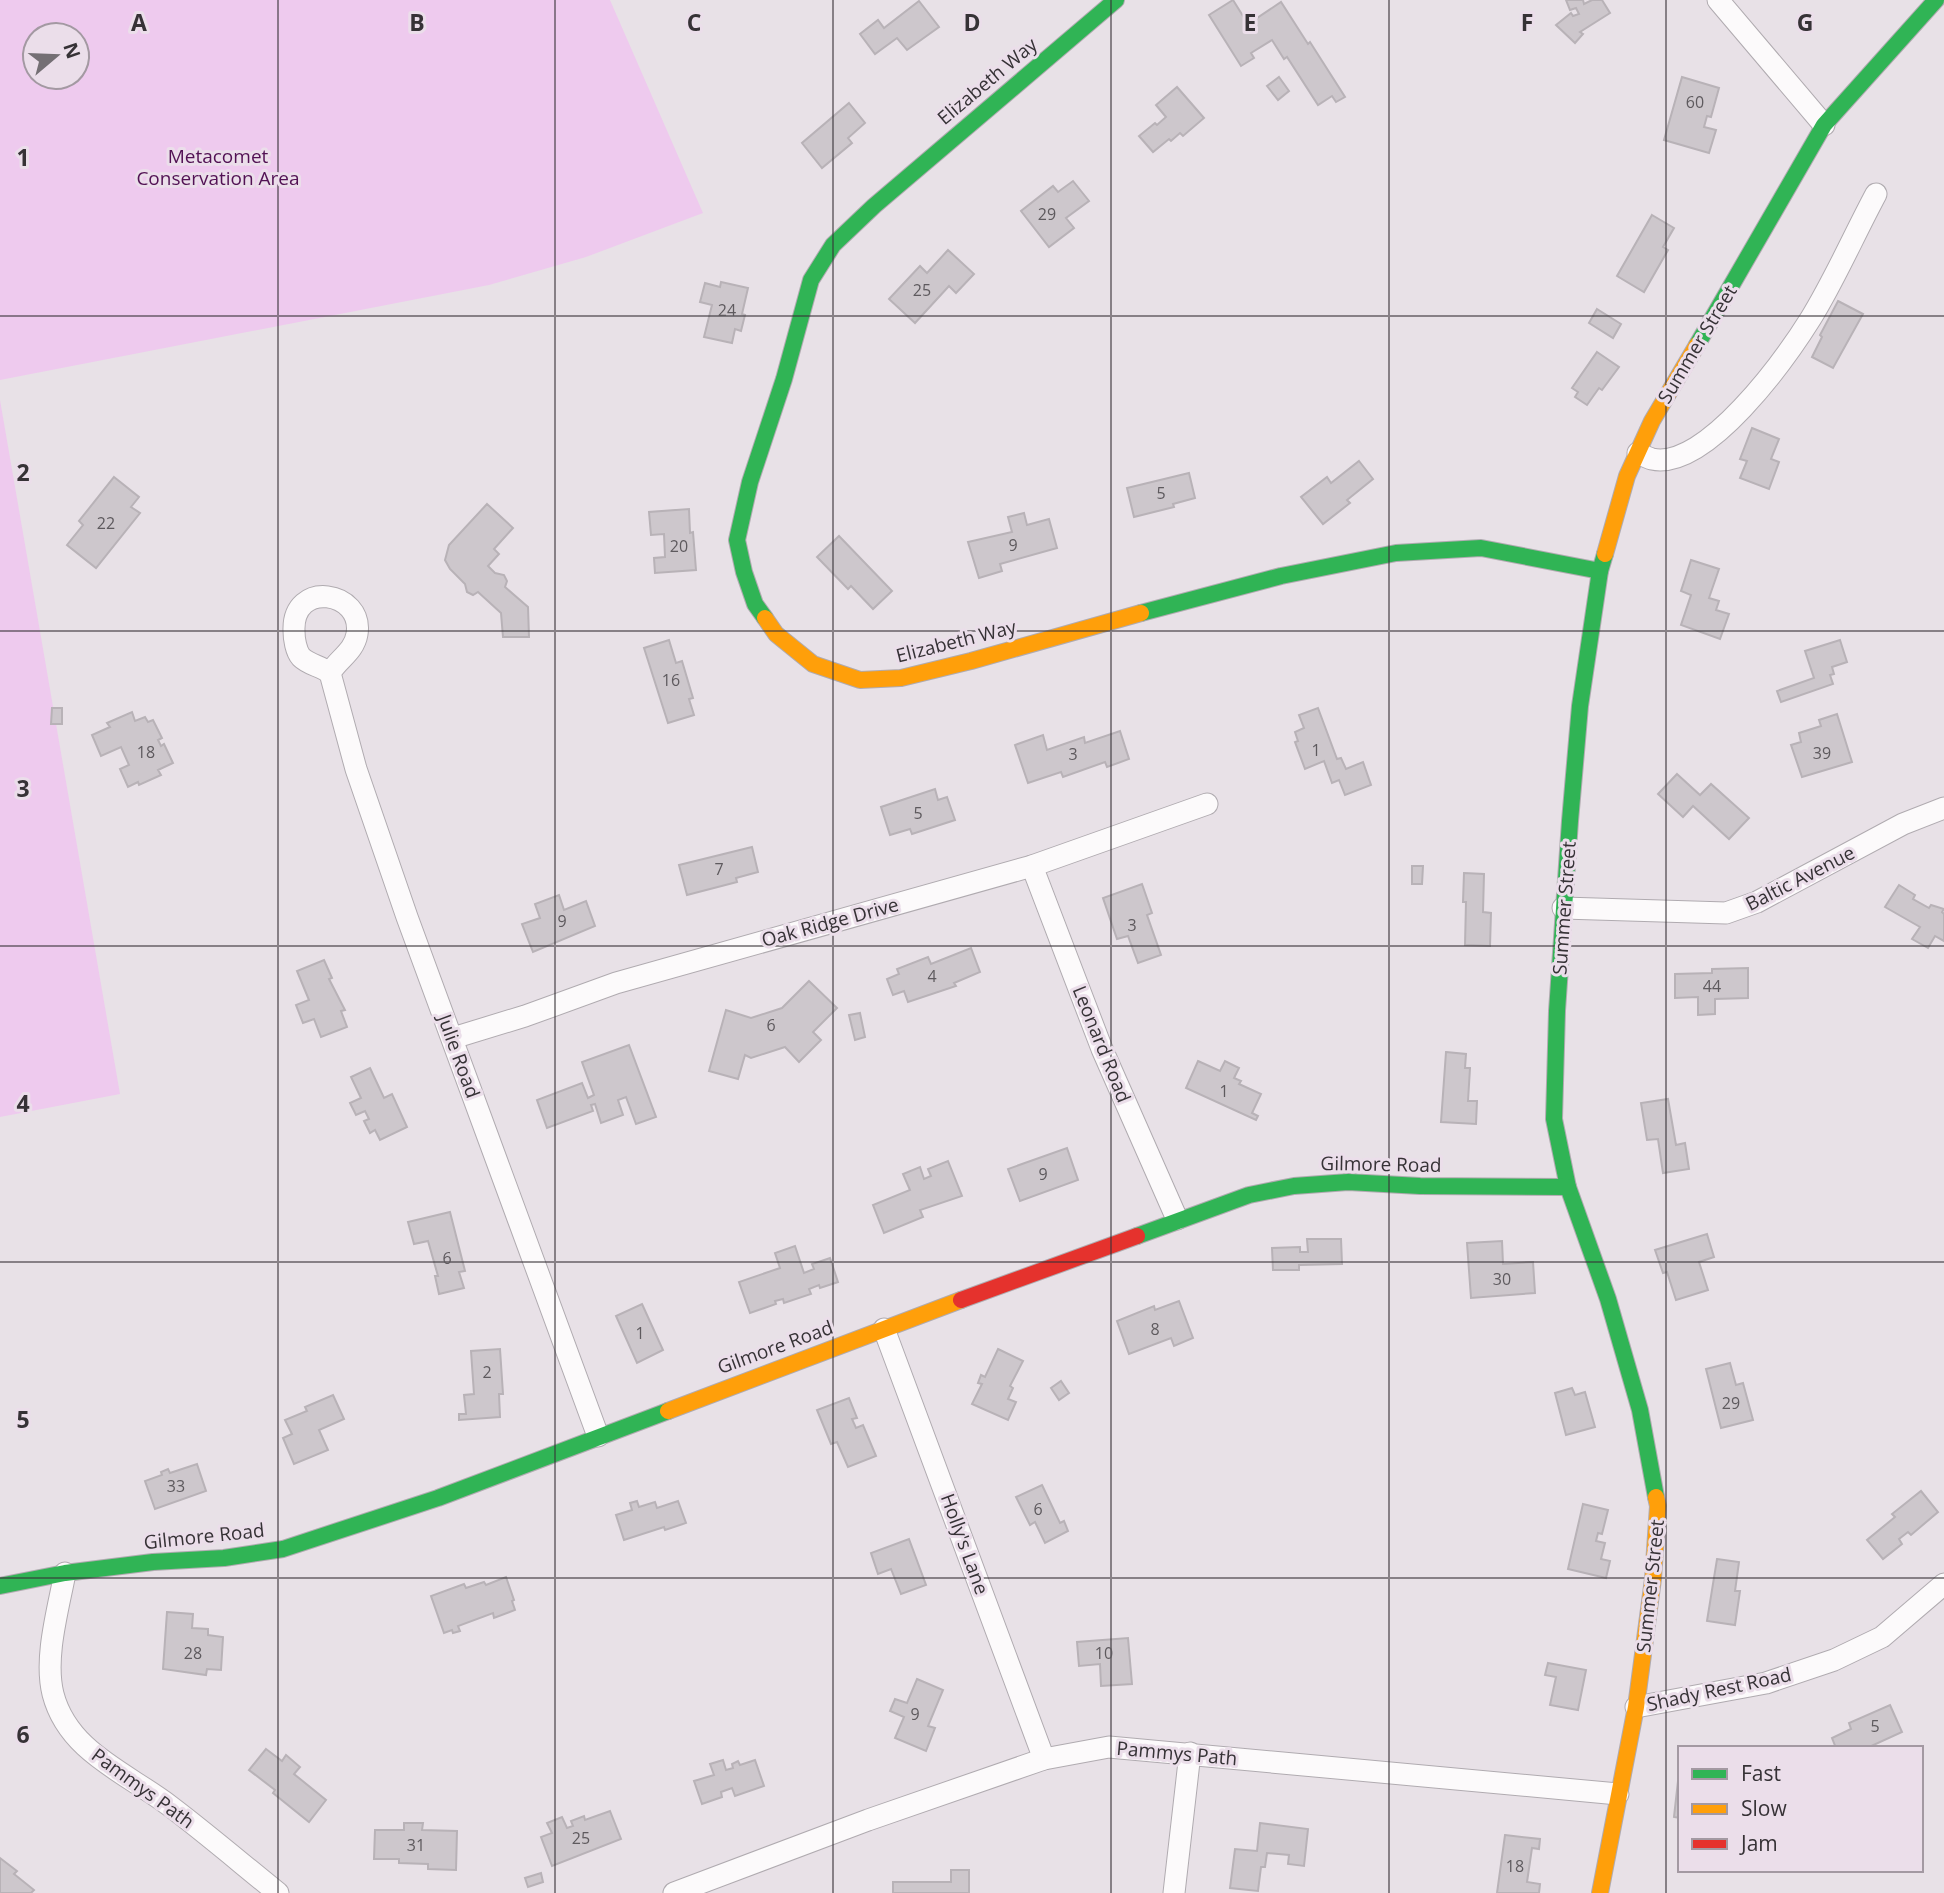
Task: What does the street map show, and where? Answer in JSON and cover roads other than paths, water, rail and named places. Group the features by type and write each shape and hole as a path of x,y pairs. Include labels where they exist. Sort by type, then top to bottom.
{"street":[{"name":"Elizabeth Way","path":"1116,0 874,206 833,245 811,280 784,379 750,482 737,540 755,604 776,634 813,664 860,680 901,678 1234,588 1396,553 1481,548 1600,571"},
{"path":"1718,0 1824,125"},
{"name":"Summer Street","path":"1600,1893 1636,1707 1653,1579 1658,1506 1636,1397 1608,1298 1568,1187 1554,1119 1563,908 1580,706 1600,571 1627,476 1652,421 1824,125 1936,0"},
{"path":"1638,453 1654,460 1675,457 1695,450 1722,431 1764,382 1811,318 1876,194"},
{"name":"Julie Road","path":"330,673 356,769 597,1436"},
{"name":"Oak Ridge Drive","path":"453,1038 629,979 1031,866 1207,804"},
{"name":"Baltic Avenue","path":"1563,908 1726,913 1757,902 1903,824 1944,808"},
{"name":"Leonard Road","path":"1031,866 1102,1049 1177,1219"},
{"name":"Gilmore Road","path":"0,1586 65,1573 153,1562 224,1558 283,1549 438,1498 1177,1219 1249,1195 1293,1186 1348,1182 1420,1186 1568,1187"},
{"name":"Holly's Lane","path":"884,1329 1044,1759"},
{"name":"Pammys Path","path":"65,1573 51,1644 53,1693 64,1722 99,1759 167,1804 278,1893"},
{"name":"Shady Rest Road","path":"1636,1707 1766,1683 1834,1660 1882,1637 1944,1584"},
{"name":"Pammys Path","path":"674,1893 1044,1759 1109,1747 1618,1794"},
{"path":"1174,1893 1190,1753"}],"park label":[{"name":"Metacomet Conservation Area","path":"218,167"}]}
